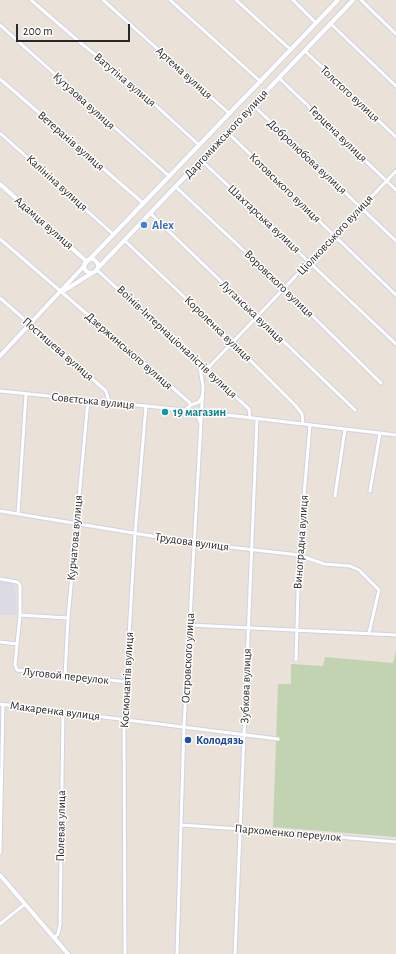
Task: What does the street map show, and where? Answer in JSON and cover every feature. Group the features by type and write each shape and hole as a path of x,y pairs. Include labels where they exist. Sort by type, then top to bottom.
{"street":[{"name":"Ватутіна вулиця","path":"31,0 82,44 138,89 199,145"},
{"name":"Артема вулиця","path":"103,0 230,114"},
{"path":"170,0 261,82"},
{"path":"236,0 291,50"},
{"path":"293,0 316,23"},
{"name":"Даргомижського вулиця","path":"62,292 113,234 261,82 338,0"},
{"name":"Даргомижського вулиця","path":"62,292 96,270 353,0"},
{"path":"361,0 396,34"},
{"path":"331,24 396,86"},
{"name":"Кутузова вулиця","path":"0,25 169,176"},
{"name":"Толстого вулиця","path":"305,51 396,136"},
{"name":"Герцена вулиця","path":"279,78 396,190"},
{"name":"Ветеранів вулиця","path":"0,79 143,203"},
{"name":"Добролюбова вулиця","path":"253,105 396,241"},
{"name":"Котовського вулиця","path":"227,132 396,294"},
{"name":"Калініна вулиця","path":"0,133 113,234"},
{"name":"Шахтарська вулиця","path":"201,160 396,344"},
{"name":"Ціолковського вулиця","path":"206,369 285,289 396,170"},
{"name":"Адамця вулиця","path":"0,184 85,260 86,263"},
{"name":"Воровского вулиця","path":"176,187 285,289 381,383"},
{"name":"Луганська вулиця","path":"150,213 355,410"},
{"name":"Дзержинського вулиця","path":"0,239 191,405"},
{"name":"Короленка вулиця","path":"124,240 232,342 296,406 302,414 303,424"},
{"path":"96,261 96,270 87,271 86,263 96,261"},
{"name":"Воїнів-Інтернаціоналістів вулиця","path":"96,270 249,409 250,418"},
{"path":"0,356 29,324 62,292"},
{"name":"Постишева вулиця","path":"0,298 106,391 108,402"},
{"name":"Островского улица","path":"177,954 184,726 203,396 199,362"},
{"name":"Совєтська вулиця","path":"0,391 185,410 396,435"},
{"path":"18,514 26,394"},
{"path":"201,427 198,416 185,410 191,405 199,402 203,396"},
{"name":"Курчатова вулиця","path":"65,676 68,618 88,400"},
{"name":"Космонавтів вулиця","path":"125,954 124,720 135,534 146,406"},
{"name":"Зубкова вулиця","path":"235,954 257,419"},
{"name":"Виноградна вулиця","path":"296,660 299,555 310,425"},
{"path":"335,496 345,429"},
{"path":"370,491 380,433"},
{"name":"Трудова вулиця","path":"0,512 194,543 299,555 324,564 350,566 359,570 377,586 379,595 369,633"},
{"name":"Луговой переулок","path":"0,579 19,583 20,615 15,665 17,670 127,682"},
{"path":"20,615 68,618"},
{"path":"190,624 396,635"},
{"path":"0,642 17,644"},
{"path":"0,853 2,704"},
{"name":"Макаренка вулиця","path":"2,704 278,739"},
{"name":"Полевая улица","path":"54,938 58,934 60,925 63,712"},
{"name":"Пархоменко переулок","path":"181,825 241,828 396,842"},
{"path":"0,875 68,954"},
{"path":"0,924 25,904"}],"shaded area":[{"path":"0,581 15,583 17,615 0,615"}],"green space":[{"path":"396,651 396,837 273,827 278,684 291,684 291,664 323,666 325,657 393,663"}],"place":[{"name":"Alex","path":"144,225"},
{"name":"19 магазин","path":"165,412"},
{"name":"Колодязь","path":"188,740"}]}
